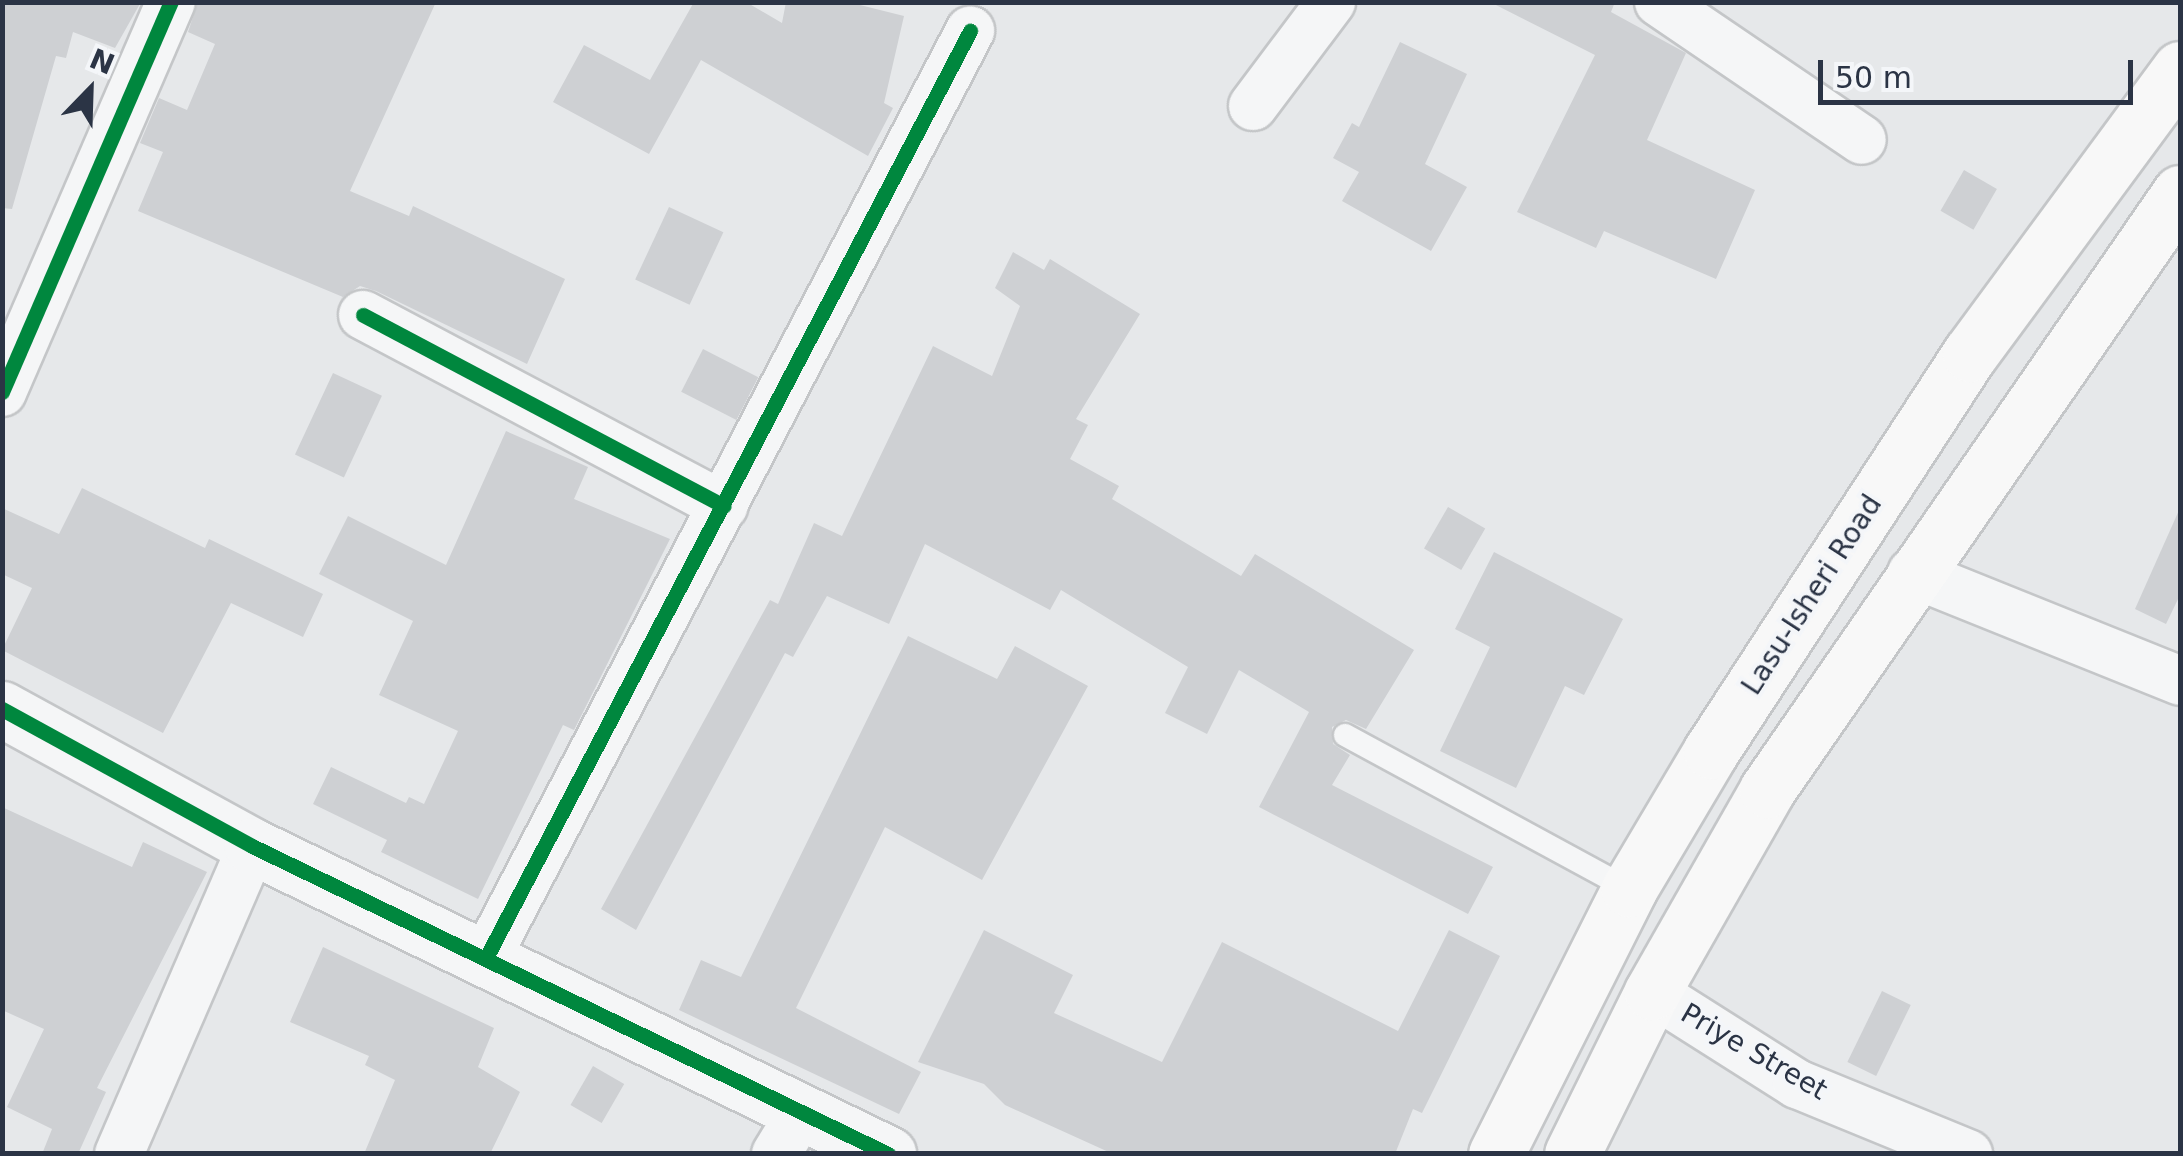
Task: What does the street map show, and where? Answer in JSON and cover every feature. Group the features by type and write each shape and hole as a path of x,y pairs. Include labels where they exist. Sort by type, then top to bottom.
{"main road":[{"name":"Lasu-Isheri Road","path":"1496,1154 1629,890 1711,751 1970,354 2180,68"},
{"path":"1572,1154 1652,992 1767,790 1912,573 2180,194"}],"street":[{"path":"2,392 171,2"},
{"path":"1253,106 1330,2"},
{"path":"1659,2 1862,140"},
{"path":"486,956 970,31"},
{"path":"362,315 724,506"},
{"path":"1912,573 2180,681"},
{"path":"2,709 252,846 486,956 788,1133 888,1154"},
{"path":"119,1154 252,846"},
{"name":"Priye Street","path":"1652,992 1797,1084 1968,1154"}],"lane":[{"path":"1344,735 1629,890"}],"building":[{"path":"2,2 141,2 115,48 73,32 66,58 56,56 12,209 2,208"},
{"path":"198,2 436,2 350,191 409,216 413,206 565,279 527,364 376,291 360,286 343,297 138,211 163,152 140,143 159,98 187,110 215,44 188,32"},
{"path":"694,2 746,2 782,23 786,2 848,2 904,16 884,103 893,108 868,156 701,60 649,154 553,102 584,45 650,80"},
{"path":"1490,2 1615,2 1611,12 1686,53 1647,140 1755,190 1716,279 1604,231 1596,248 1517,212 1595,55"},
{"path":"1400,42 1467,74 1425,164 1467,187 1431,251 1342,201 1359,172 1333,158 1352,123 1359,127"},
{"path":"1964,170 1997,189 1973,230 1940,211"},
{"path":"669,207 723,232 690,305 635,280"},
{"path":"1013,252 1044,270 1050,259 1140,314 1076,419 1088,425 1070,459 1119,486 1112,499 1241,576 1255,554 1414,650 1366,729 1346,720 1332,727 1333,744 1350,755 1332,785 1493,867 1468,914 1259,807 1309,712 1239,670 1207,734 1165,713 1188,667 1061,590 1050,610 925,544 889,624 827,596 793,657 785,653 636,930 601,909 770,600 778,604 814,523 842,536 933,346 992,376 1020,306 995,288"},
{"path":"703,349 758,377 736,420 681,392"},
{"path":"333,373 382,396 344,477 295,455"},
{"path":"506,431 588,467 574,499 670,539 574,730 563,725 478,899 381,852 387,840 313,804 331,767 406,803 409,797 424,804 458,731 379,695 413,621 319,574 348,516 446,565"},
{"path":"82,488 205,548 209,539 323,594 303,637 231,603 163,733 2,650 32,588 2,574 2,508 59,534"},
{"path":"1448,507 1485,528 1461,570 1424,549"},
{"path":"2180,508 2180,595 2166,624 2135,609"},
{"path":"1494,552 1623,619 1584,695 1565,686 1516,788 1440,751 1490,647 1455,629"},
{"path":"908,636 997,679 1015,646 1088,686 982,880 885,827 796,1008 921,1072 899,1114 679,1010 701,960 741,977"},
{"path":"2,807 132,867 143,842 207,872 97,1088 106,1092 78,1154 42,1154 52,1129 7,1107 44,1029 2,1010"},
{"path":"984,930 1073,975 1054,1013 1162,1062 1222,942 1398,1031 1449,930 1500,956 1422,1113 1413,1109 1395,1154 1113,1154 1005,1105 984,1084 918,1062"},
{"path":"323,947 494,1028 478,1067 520,1092 490,1154 364,1154 395,1080 365,1065 369,1056 290,1022"},
{"path":"1882,991 1911,1005 1876,1076 1847,1062"},
{"path":"593,1066 624,1084 602,1123 570,1105"}],"cycle path":[{"path":"2,392 171,2"},
{"path":"487,956 970,31"},
{"path":"363,315 724,506"},
{"path":"2,709 252,846 888,1154"}]}
